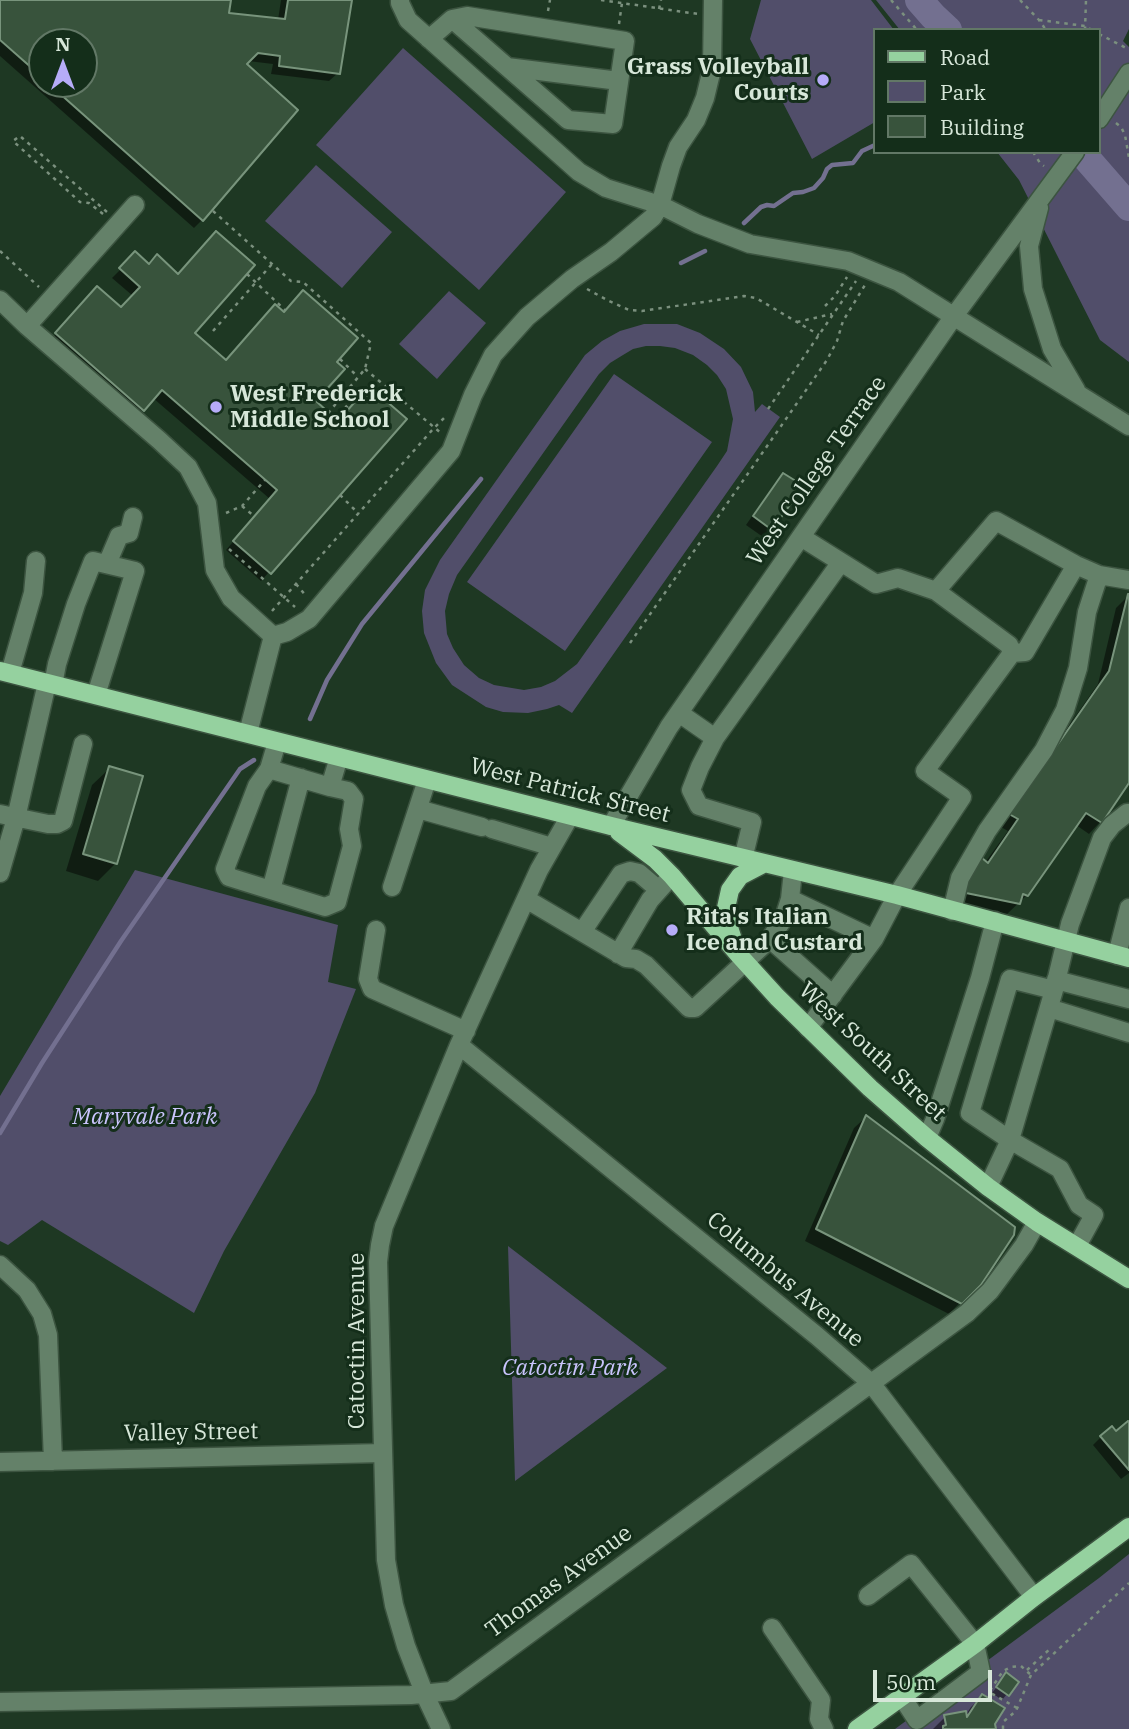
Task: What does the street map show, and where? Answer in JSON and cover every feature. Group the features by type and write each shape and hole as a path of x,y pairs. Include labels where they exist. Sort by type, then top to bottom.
{"main road":[{"name":"West Patrick Street","path":"5,672 570,816 897,895 1123,956"},
{"name":"West South Street","path":"611,826 655,859 741,958 808,1028 927,1138 988,1188 1037,1222 1077,1247 1127,1272"},
{"path":"741,958 726,918 727,899 740,876 763,864"},
{"path":"857,1729 975,1644 1129,1527"}],"street":[{"path":"400,0 408,20 579,172 606,188 660,205 698,224 750,244 848,261 899,282 1129,426"},
{"path":"272,636 288,632 309,619 451,451 473,395 493,355 527,317 653,217 660,205 678,147 696,120 705,98 712,69 713,0"},
{"path":"429,39 452,19 467,16 625,41 612,124 568,120 452,19"},
{"path":"507,67 619,81"},
{"path":"1102,115 1129,73"},
{"path":"528,127 547,102"},
{"name":"West College Terrace","path":"611,826 679,713 954,316 1069,159"},
{"path":"1042,196 1029,246 1033,289 1052,349 1077,393"},
{"path":"27,326 135,205"},
{"path":"0,300 188,467 207,503 215,570 231,598 272,636"},
{"path":"107,564 119,536 129,533 133,517"},
{"path":"936,591 996,521 1076,565 1099,575 1129,580"},
{"path":"801,537 876,584 898,578 936,591 1009,645 1012,653"},
{"path":"5,672 33,593 36,561"},
{"path":"0,873 8,816 76,604 93,561 135,571 96,695"},
{"path":"743,859 752,822 699,806 691,790 715,738 841,562"},
{"path":"808,1028 874,939 897,895 962,797 925,771 1012,653 1025,652 1076,565"},
{"path":"952,911 960,878 987,831 1044,750 1065,710 1078,668 1087,612 1099,575"},
{"path":"248,733 272,636"},
{"path":"679,713 715,738"},
{"path":"269,769 348,791 354,799 349,829 352,846 337,902 325,908 229,877 225,869 257,786 269,769 277,742"},
{"path":"8,816 48,824 63,821 83,744"},
{"path":"330,787 339,757"},
{"path":"271,890 301,778"},
{"path":"392,887 427,780"},
{"path":"418,808 552,847"},
{"path":"988,1188 1010,1140 1049,1008 1065,940 1102,838 1112,825 1128,812"},
{"name":"Catoctin Avenue","path":"441,1729 406,1646 394,1605 386,1560 378,1262 380,1245 384,1226 462,1038 539,870 570,816"},
{"path":"582,932 621,874 630,871 639,873 659,890"},
{"path":"526,899 618,954 626,958 636,958 690,1008 695,1009 741,958 770,939 784,918 790,899 793,871"},
{"path":"618,954 650,900 672,876"},
{"path":"790,899 874,939"},
{"path":"1123,956 1129,908"},
{"path":"927,1138 980,978 995,922"},
{"name":"Columbus Avenue","path":"376,930 368,979 372,989 462,1038 871,1383 1034,1597"},
{"path":"770,939 833,995"},
{"path":"1077,1247 1094,1215 1079,1205 1060,1169 970,1113 1010,979 1129,999"},
{"path":"1049,1008 1129,1033"},
{"name":"Thomas Avenue","path":"0,1702 425,1695 451,1692 967,1313 990,1291 1024,1245 1037,1222"},
{"path":"0,1265 27,1290 41,1314 48,1335 53,1461"},
{"name":"Valley Street","path":"0,1462 383,1454"},
{"path":"868,1596 911,1564 975,1644 981,1672 917,1720 902,1697"},
{"path":"772,1628 821,1700 819,1719 824,1729"}],"path":[{"path":"600,0 702,15"},
{"path":"659,9 661,0"},
{"path":"891,0 915,28"},
{"path":"1020,0 1045,28"},
{"path":"1039,20 1085,28 1086,0"},
{"path":"618,32 622,3"},
{"path":"1101,35 1128,49"},
{"path":"1102,115 1121,127 1129,158"},
{"path":"20,136 110,214 107,218 89,202 80,202 13,141 20,136"},
{"path":"214,211 291,281 303,282 370,343 365,369 328,412"},
{"path":"0,251 42,289"},
{"path":"213,331 272,264"},
{"path":"247,274 285,310"},
{"path":"825,306 847,277"},
{"path":"572,279 591,292 629,310 642,312 744,296 756,298 819,335"},
{"path":"768,409 856,281"},
{"path":"630,643 827,360 843,321 865,285"},
{"path":"797,322 832,314"},
{"path":"340,359 358,377"},
{"path":"365,369 447,438"},
{"path":"339,400 349,408"},
{"path":"269,615 449,413"},
{"path":"226,513 242,506 265,480"},
{"path":"340,495 359,514"},
{"path":"223,506 227,522"},
{"path":"242,506 254,516"},
{"path":"228,556 226,547 299,611"},
{"path":"1003,1729 1003,1722 1017,1708 1031,1675 1129,1583"},
{"path":"1027,1670 1051,1648"},
{"path":"1017,1708 989,1692 1003,1671 1021,1666 1031,1675"}],"green space":[{"name":"Grass Volleyball Courts","path":"761,0 871,0 892,28 874,28 874,123 812,159 750,39"},
{"path":"876,0 1129,0 1129,29 1123,41 1129,47 1129,362 1100,340 1019,180 999,154 1101,154 1101,28 898,28"},
{"path":"403,48 566,192 479,290 316,145"},
{"path":"316,165 392,232 342,288 265,221"},
{"path":"449,291 486,323 437,379 399,344"},
{"path":"644,324 677,324 700,333 724,349 741,367 753,392 755,412 762,404 780,417 572,713 559,705 528,713 503,712 486,707 452,685 436,663 424,633 422,611 425,590 440,560 585,355 620,331","holes":["660,346 693,355 717,375 726,389 733,419 727,451 577,664 555,681 524,690 494,685 479,678 464,665 447,634 445,611 457,575 599,374 610,363 633,349"]},
{"path":"614,374 712,442 565,651 467,582"},
{"name":"Maryvale Park","path":"135,870 338,925 328,982 356,989 315,1093 224,1251 194,1313 42,1220 8,1245 0,1241 0,1096"},
{"name":"Catoctin Park","path":"508,1246 667,1368 515,1481"},
{"path":"1129,1554 1129,1729 895,1729 1099,1578"}],"building":[{"path":"0,0 231,0 229,13 285,19 288,0 352,0 340,74 279,66 280,56 258,53 247,64 298,110 203,221 65,98 98,98 98,28 28,28 28,65 0,40"},
{"path":"216,231 255,265 195,333 226,360 275,304 284,312 303,290 358,338 337,362 345,369 316,401 338,421 369,386 407,419 271,574 233,541 277,490 162,390 144,411 55,333 97,286 121,307 140,287 119,268 135,251 149,264 157,254 178,274"},
{"path":"783,473 799,483 800,491 772,530 753,516"},
{"path":"1128,594 1129,783 1102,823 1086,813 1028,896 1023,894 1020,904 966,893 966,879 982,858 988,863 1018,819 1009,814 1109,671"},
{"path":"109,766 143,776 117,864 83,854"},
{"path":"866,1115 1015,1227 1014,1235 981,1285 962,1304 816,1229"},
{"path":"1128,1421 1129,1470 1100,1436 1112,1426 1116,1431"},
{"path":"1006,1672 1019,1682 1009,1696 996,1687"},
{"path":"982,1694 1005,1708 995,1724 996,1729 943,1729 946,1725 944,1715 966,1711 967,1717"}],"waterway":[{"path":"919,0 946,28"},
{"path":"744,223 761,207 774,206 793,193 814,188 832,165 853,163 862,151 874,145"},
{"path":"1083,154 1129,207"},
{"path":"681,263 705,251"},
{"path":"310,719 327,680 362,624 481,479"},
{"path":"0,1133 121,941 240,769 254,760"}],"place":[{"name":"Grass Volleyball Courts","path":"823,80"},
{"name":"West Frederick Middle School","path":"216,407"},
{"name":"Rita's Italian Ice and Custard","path":"672,930"}]}
